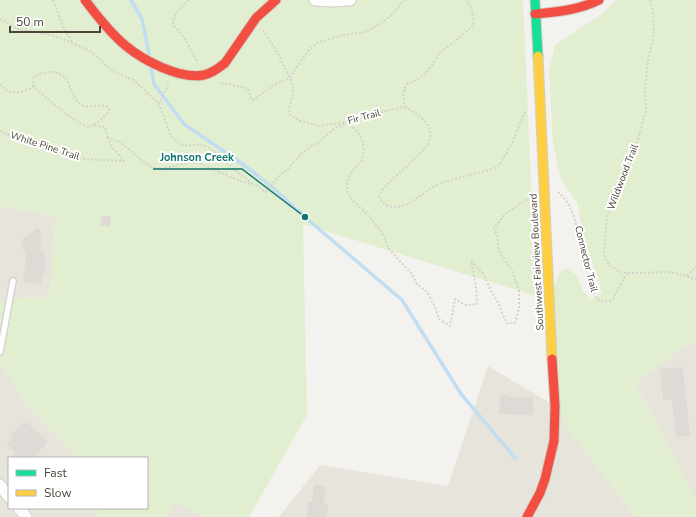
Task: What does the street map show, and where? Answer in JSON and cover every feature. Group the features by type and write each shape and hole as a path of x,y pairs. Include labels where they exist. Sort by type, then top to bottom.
{"street":[{"path":"85,0 102,22 127,46 152,62 174,72 190,75 204,75 216,70 227,60 256,18 276,0"},
{"path":"315,0 350,0"},
{"name":"Southwest Fairview Boulevard","path":"527,517 540,493 545,479 554,441 555,429 535,0"},
{"path":"535,14 579,8 599,0"},
{"path":"0,485 8,496"},
{"path":"20,509 26,517"}],"lane":[{"path":"0,352 13,281"}],"path":[{"path":"53,0 64,29 73,43"},
{"path":"189,0 181,7 173,19 173,25 183,36 204,75 208,78 223,83 247,88 251,99 254,100 275,84 290,78 309,50 317,43 343,35 366,32 390,16 404,0"},
{"path":"467,0 474,18 472,27 439,54 428,70 420,78 406,84 403,100 405,108 416,113 426,122 430,138 426,147 385,187 380,199 388,206 397,207 410,202 426,191 442,183 481,173 498,166 511,146 525,111 533,97 540,94"},
{"name":"Wildwood Trail","path":"650,0 653,13 654,33 648,60 644,90 646,111 634,149 615,199 610,206 606,225 604,255 609,265 620,272 671,272 696,279"},
{"name":"Fir Trail","path":"256,18 277,52 290,78 293,89 289,108 290,115 300,121 318,126 347,122 374,113 405,108"},
{"path":"0,19 16,29 27,30 58,38 92,52 116,73 134,80 159,104 172,136 180,144 189,146 200,144 208,147 232,168 266,192 278,177 286,171 302,153 311,146 320,142 331,131 347,122 357,131 362,139 364,149 362,160 353,170 348,179 347,189 350,199 366,213 382,232 389,249 412,274 417,284 427,292 435,307 439,319 450,326 455,299 465,306 477,304 476,286 471,261 484,275 507,323 515,323 520,308 518,290 512,271 499,251 497,236 494,228 505,214 521,203 544,193"},
{"path":"94,125 98,120 105,116 109,110 107,106 88,107 80,104 73,94 68,80 61,75 49,72 37,75 33,80 34,87 65,112 83,125 89,127 94,125 105,127 108,138 120,142 153,168 162,169 189,162 199,163 240,181 255,185"},
{"path":"159,104 174,72"},
{"path":"0,84 5,90 12,93 28,90 34,87"},
{"name":"White Pine Trail","path":"0,131 16,138 80,159 124,161 111,146 108,138"},
{"name":"Connector Trail","path":"544,193 559,192 575,216 582,255 593,294 599,301 604,302 613,299 627,273"},
{"path":"686,276 696,267"}],"shaded area":[{"path":"0,206 56,216 49,297 2,299 0,302"},
{"path":"690,343 696,344 696,500 635,383"},
{"path":"0,362 26,404 78,457 8,457 8,509 96,509 97,517 0,517"},
{"path":"488,366 555,406 567,428 636,517 279,517 320,465 448,486"},
{"path":"175,501 203,517 168,517"}],"green space":[{"path":"0,0 523,0 536,296 303,224 307,415 249,517 203,517 175,501 168,517 97,517 96,509 148,509 148,457 78,457 26,404 0,362 0,302 2,299 49,297 56,216 0,206"},
{"path":"616,0 696,0 696,344 690,343 635,383 696,500 696,517 636,517 567,428 555,406 549,300 560,272 566,268 578,277 582,290 591,300 602,293 584,236 577,202 561,180 553,144 549,69 555,45 603,13"}],"building":[{"path":"102,215 111,216 110,227 100,225"},
{"path":"38,228 42,235 40,249 46,256 45,273 42,273 41,284 23,282 26,257 21,240"},
{"path":"683,367 690,436 676,437 672,400 663,400 660,369"},
{"path":"500,395 510,395 510,397 533,397 533,415 499,414"},
{"path":"27,422 48,442 34,457 11,457 16,453 6,444 12,438 10,436 23,423 25,424"},
{"path":"314,485 326,486 324,504 328,504 327,517 307,517 308,502 312,502"}],"waterway":[{"path":"131,0 142,19 149,54"},
{"path":"151,68 154,84 184,124 248,168 402,300 461,394 515,458"}],"traffic: fast":[{"path":"535,0 538,56"}],"traffic: slow":[{"path":"538,56 552,359"}],"traffic: jam":[{"path":"85,0 109,30 133,51 162,68 184,75 194,76 210,73 225,63 256,18 276,0"},
{"path":"535,14 576,8 599,0"},
{"path":"527,517 540,493 545,479 554,441 555,406 552,359"}],"place":[{"name":"Johnson Creek","path":"305,217"}]}
